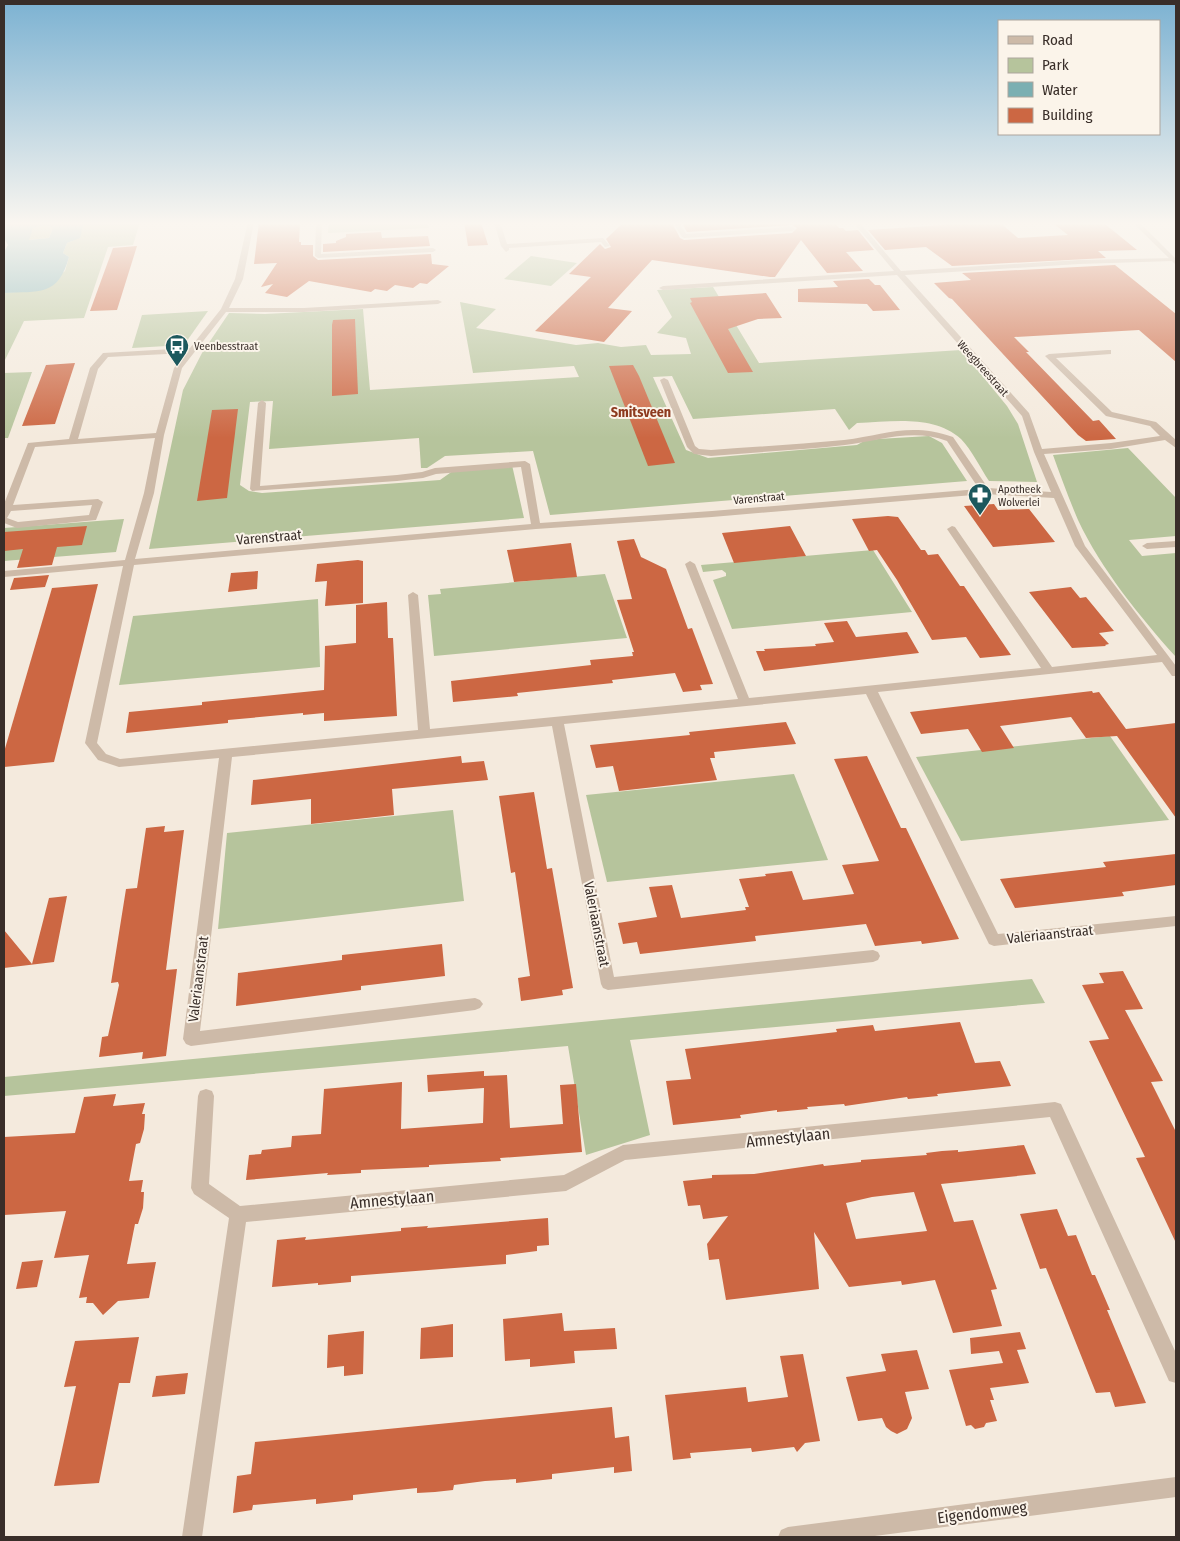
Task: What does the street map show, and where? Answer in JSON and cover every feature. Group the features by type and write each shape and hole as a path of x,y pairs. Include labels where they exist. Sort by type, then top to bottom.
{"street":[{"path":"232,294 224,310 178,368 160,435 149,493 129,563 91,743 102,757 118,763 226,754 956,682 1165,658"},
{"name":"Weegbreestraat","path":"918,294 1026,415 1038,452 1080,546 1176,673"},
{"path":"224,310 294,311 438,302"},
{"path":"73,442 94,368 106,355 191,350"},
{"path":"1108,352 1049,356 1109,414 1153,424 1176,444"},
{"path":"664,380 691,447 697,452 711,453 847,442 866,437 928,433 941,435 950,440 985,491"},
{"path":"262,403 255,489 423,476 436,471 525,464 536,526"},
{"path":"5,515 31,444 160,435"},
{"path":"1038,452 1111,446 1168,437"},
{"name":"Varenstraat","path":"4,574 536,526 712,514 985,491 1057,495"},
{"path":"98,502 93,518 17,525 5,515 98,502"},
{"path":"952,530 1049,671"},
{"path":"1147,546 1176,544"},
{"path":"690,564 745,703"},
{"path":"413,595 424,734"},
{"name":"Valeriaanstraat","path":"870,689 994,940 1176,921"},
{"name":"Valeriaanstraat","path":"557,721 608,984 873,956"},
{"name":"Valeriaanstraat","path":"226,754 191,1039 475,1004"},
{"path":"192,1537 238,1214 200,1188 206,1096"},
{"name":"Amnestylaan","path":"238,1214 566,1183 623,1153 1056,1109 1176,1374"},
{"name":"Eigendomweg","path":"788,1537 1176,1487"}],"green space":[{"path":"4,294 92,294 84,318 24,321 4,362"},
{"path":"659,294 717,294 759,363 961,350 1007,406 1018,424 1037,482 989,481 961,439 950,431 925,423 897,421 857,423 849,430 835,409 693,419 672,376 653,377 686,450 708,458 857,445 864,441 878,439 929,436 942,443 967,481 550,515 533,451 445,456 427,468 421,468 419,438 269,449 273,401 250,402 240,485 249,491 262,493 440,480 457,468 512,465 524,518 149,549 183,390 202,353 229,313 265,314 363,309 370,390 579,377 574,366 473,373 460,302 496,309 476,328 576,345 598,343 621,347 646,345 651,355 691,354 686,338 657,333 672,317"},
{"path":"208,311 184,345 132,348 142,315"},
{"path":"32,372 8,438 4,438 4,373"},
{"path":"1128,448 1176,498 1176,536 1129,540 1142,556 1176,553 1176,657 1135,609 1087,538 1068,496 1053,455"},
{"path":"124,519 116,552 4,561 4,528"},
{"path":"873,550 912,612 732,629 713,580 726,576 726,573 722,570 703,572 701,565"},
{"path":"605,574 627,638 434,656 428,595 441,594 440,589"},
{"path":"318,599 320,667 119,685 133,616"},
{"path":"1110,736 1169,820 961,841 916,757"},
{"path":"794,774 828,860 607,882 586,795"},
{"path":"453,810 464,901 218,929 227,833"},
{"path":"1032,979 1045,1003 630,1040 650,1135 586,1155 568,1046 4,1096 4,1077"}],"building":[{"path":"96,294 122,294 117,310 90,311"},
{"path":"270,294 291,294 287,297"},
{"path":"573,294 621,294 608,308 632,311 604,342 535,331"},
{"path":"767,294 782,318 758,319 728,329 753,372 728,373 690,303 692,302 690,298"},
{"path":"798,294 887,294 900,310 873,311 867,304 798,302"},
{"path":"945,294 1151,294 1176,314 1176,362 1139,330 1014,337 1029,352 1026,352 1093,421 1099,420 1116,439 1086,441 1078,435"},
{"path":"355,319 358,394 332,396 333,320"},
{"path":"75,363 55,424 22,426 46,365"},
{"path":"633,365 675,463 648,466 609,366"},
{"path":"238,409 227,498 197,501 212,410"},
{"path":"994,504 998,510 1029,509 1055,542 993,547 964,506"},
{"path":"898,517 921,550 925,550 928,555 938,554 960,586 964,586 1011,655 980,658 966,637 932,640 897,580 877,550 869,551 852,519"},
{"path":"87,526 82,545 57,547 52,565 17,568 23,549 4,551 4,532"},
{"path":"790,526 806,556 734,563 722,533"},
{"path":"634,539 641,557 666,569 688,629 692,628 713,684 700,685 702,690 683,692 675,673 612,680 613,683 517,693 518,696 453,702 451,681 591,665 590,660 633,656 632,652 634,652 617,600 632,599 617,541"},
{"path":"571,543 577,577 514,582 507,550"},
{"path":"363,561 363,603 325,606 327,581 315,582 317,564"},
{"path":"258,571 257,589 228,592 231,573"},
{"path":"49,575 45,587 10,590 14,578"},
{"path":"98,584 54,762 4,767 4,752 52,588"},
{"path":"1071,587 1080,598 1086,597 1114,631 1099,633 1109,644 1106,646 1072,648 1029,592"},
{"path":"387,602 388,638 393,638 397,716 324,721 324,713 303,715 303,713 228,720 228,723 126,733 129,712 202,705 202,702 324,690 325,646 356,643 356,605"},
{"path":"847,621 856,637 907,632 919,653 764,671 756,651 816,646 815,644 834,642 824,623"},
{"path":"1092,691 1093,693 1099,692 1126,729 1176,723 1176,818 1117,736 1086,738 1071,717 1000,726 1014,748 982,752 968,729 921,734 910,712"},
{"path":"786,722 796,744 714,752 715,758 710,758 717,780 619,791 613,766 596,768 590,745 690,735 689,732"},
{"path":"461,756 462,763 484,761 488,780 392,789 394,815 311,824 311,799 251,805 253,780"},
{"path":"867,756 901,828 906,828 959,939 922,944 921,941 875,946 866,924 755,936 756,941 640,954 637,942 623,944 618,923 657,917 649,887 672,885 681,918 746,910 745,907 749,907 739,879 766,876 765,874 792,871 803,900 854,894 842,865 879,861 834,759"},
{"path":"534,792 547,869 552,868 573,988 562,990 563,995 521,1001 518,978 530,976 515,872 511,873 499,796"},
{"path":"165,826 164,832 184,830 166,970 177,969 166,1056 142,1059 143,1052 99,1057 102,1037 108,1036 119,985 118,982 111,983 126,889 137,888 146,828"},
{"path":"1176,854 1176,885 1122,892 1124,896 1015,908 1000,879 1106,867 1103,862"},
{"path":"67,896 54,962 4,968 4,930 32,964 49,898"},
{"path":"442,944 445,976 361,986 361,990 236,1006 238,973 342,960 342,955"},
{"path":"1123,971 1143,1009 1125,1010 1163,1081 1151,1082 1176,1132 1176,1243 1136,1158 1145,1157 1089,1041 1109,1039 1082,985 1104,983 1099,973"},
{"path":"960,1022 975,1063 1000,1061 1011,1086 937,1094 938,1096 908,1099 907,1097 845,1106 844,1104 777,1112 777,1110 740,1115 741,1118 673,1125 666,1081 691,1079 685,1049 837,1032 836,1029 873,1025 875,1031"},
{"path":"484,1071 484,1076 507,1075 510,1128 563,1124 560,1085 576,1084 582,1152 500,1158 501,1161 429,1165 429,1167 361,1170 361,1173 327,1175 328,1173 246,1180 249,1155 261,1154 262,1150 291,1147 292,1136 321,1134 324,1089 402,1082 401,1129 483,1123 484,1088 428,1092 427,1075"},
{"path":"116,1094 113,1106 145,1103 142,1114 145,1114 144,1129 140,1143 136,1144 129,1181 143,1180 141,1192 144,1192 143,1208 138,1224 135,1224 127,1264 156,1262 149,1298 118,1301 103,1315 93,1303 86,1303 87,1297 79,1298 89,1255 54,1258 66,1211 4,1215 4,1137 75,1133 84,1097"},
{"path":"1024,1145 1036,1174 941,1184 954,1222 973,1220 997,1289 991,1290 1002,1326 953,1333 935,1280 902,1285 901,1281 849,1287 814,1232 819,1289 726,1300 719,1259 709,1260 707,1244 728,1216 703,1219 700,1205 688,1206 683,1181 712,1178 712,1175 754,1174 823,1164 824,1166 861,1162 861,1160 927,1155 926,1153 942,1151 958,1150 958,1152","holes":["914,1192 927,1231 856,1239 846,1203 872,1197"]},
{"path":"1057,1209 1068,1236 1076,1235 1092,1275 1095,1275 1110,1310 1107,1310 1146,1403 1115,1407 1110,1392 1096,1393 1046,1268 1040,1269 1020,1214"},
{"path":"548,1218 549,1245 537,1246 537,1251 506,1255 506,1264 351,1276 351,1282 272,1287 277,1240 306,1237 305,1240 401,1231 401,1228 428,1226 427,1228"},
{"path":"43,1260 37,1287 16,1289 22,1262"},
{"path":"562,1313 564,1331 615,1328 617,1349 574,1351 575,1363 530,1367 530,1359 505,1361 503,1319"},
{"path":"453,1324 453,1357 420,1359 421,1328"},
{"path":"364,1331 363,1374 344,1376 344,1366 327,1368 328,1335"},
{"path":"1020,1332 1026,1349 1017,1350 1029,1383 990,1388 994,1400 990,1400 997,1421 986,1423 984,1427 975,1429 971,1425 966,1426 949,1370 1003,1363 999,1351 971,1354 970,1338"},
{"path":"139,1337 130,1383 119,1383 99,1483 54,1486 76,1386 64,1387 75,1341"},
{"path":"917,1350 929,1389 905,1392 912,1418 907,1429 897,1434 886,1427 882,1418 858,1421 846,1377 886,1371 881,1354"},
{"path":"803,1354 820,1441 805,1443 797,1452 794,1447 752,1452 751,1448 690,1453 691,1458 673,1460 665,1395 746,1387 748,1402 788,1397 780,1356"},
{"path":"188,1373 185,1394 152,1397 156,1376"},
{"path":"612,1407 615,1438 629,1436 632,1471 614,1473 614,1467 552,1474 552,1479 516,1483 516,1479 454,1485 453,1490 435,1492 417,1493 417,1488 353,1495 353,1500 316,1504 316,1499 253,1505 252,1510 233,1513 237,1476 251,1474 255,1442"}],"place":[{"name":"Veenbesstraat","path":"177,367"},
{"name":"Apotheek Wolverlei","path":"980,516"}],"district":[{"name":"Smitsveen","path":"641,412"}]}
